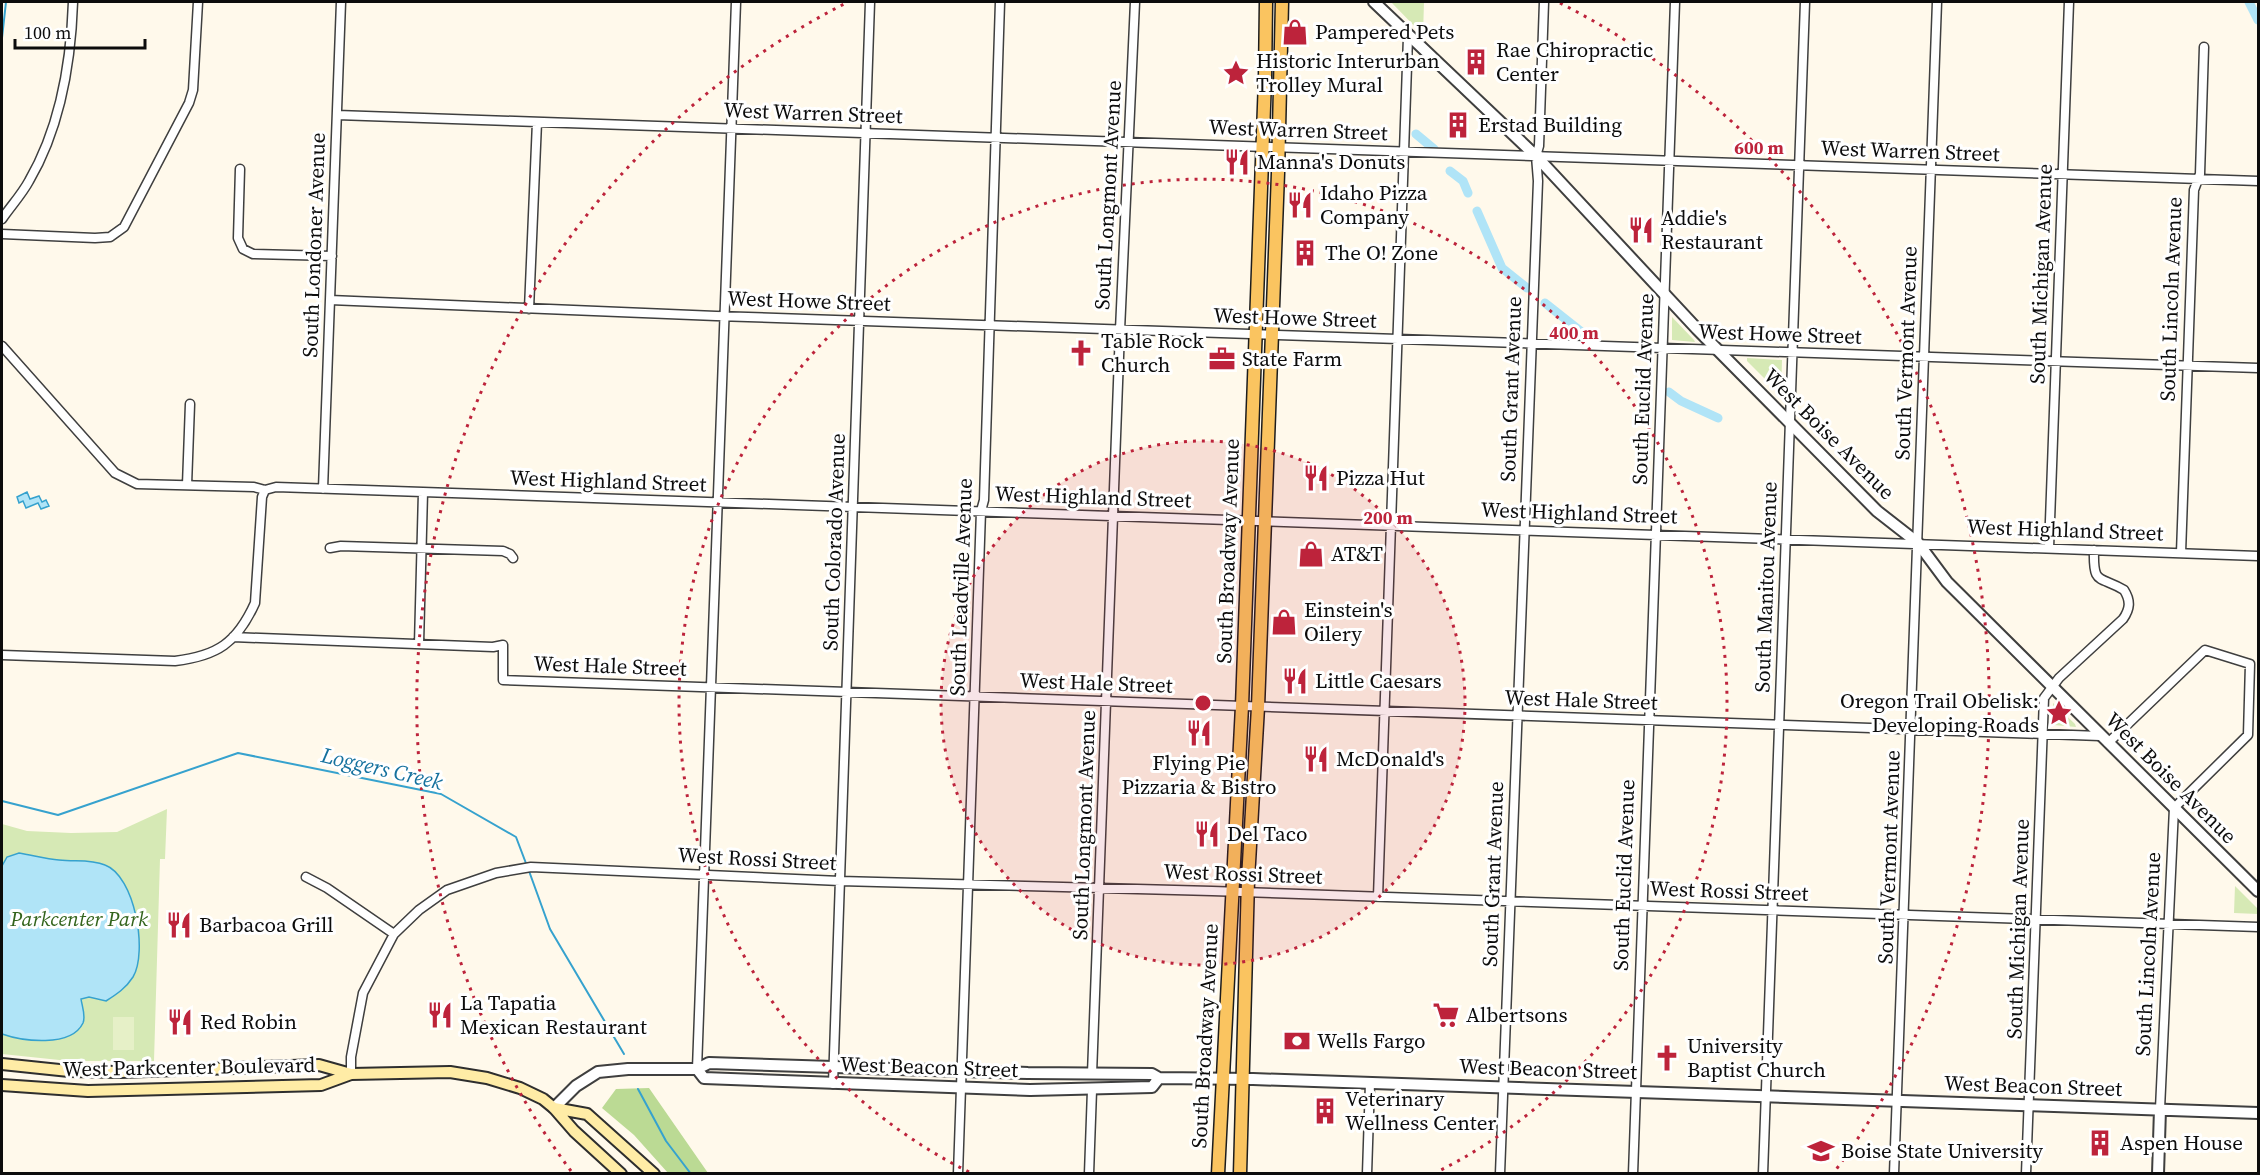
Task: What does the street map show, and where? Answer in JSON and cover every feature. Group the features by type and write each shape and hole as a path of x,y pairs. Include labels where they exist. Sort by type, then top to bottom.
{"main road":[{"name":"South Broadway Avenue","path":"1218,1173 1242,706 1263,147 1266,2"},
{"name":"South Broadway Avenue","path":"1239,1173 1248,892 1258,707 1279,147 1282,2"},
{"name":"West Parkcenter Boulevard","path":"2,1064 120,1072 319,1065 351,1074 450,1072 487,1078 520,1088 543,1099 574,1131 621,1173"},
{"name":"West Parkcenter Boulevard","path":"2,1085 88,1091 321,1085 351,1074"},
{"name":"West Parkcenter Boulevard","path":"554,1108 587,1114 654,1173"}],"street":[{"path":"2,219 29,182 55,122 63,92 73,2"},
{"path":"2,234 95,238 110,237 124,227 189,103 193,90 198,2"},
{"name":"South Londoner Avenue","path":"323,489 341,2"},
{"path":"697,1069 736,2"},
{"name":"South Colorado Avenue","path":"833,1083 870,2"},
{"name":"South Leadville Avenue","path":"958,1173 981,511 984,500 1000,2"},
{"name":"South Longmont Avenue","path":"1092,1074 1120,330 1135,2"},
{"name":"West Boise Avenue","path":"1374,2 1408,37 1536,156 1629,258 1718,350 1877,511 1918,543 1947,582 2259,891"},
{"name":"South Grant Avenue","path":"1500,1173 1538,181 1536,156 1539,146 1544,2"},
{"name":"South Euclid Avenue","path":"1633,1173 1675,2"},
{"name":"South Manitou Avenue","path":"1762,1173 1805,2"},
{"name":"South Vermont Avenue","path":"1894,1173 1937,2"},
{"name":"South Michigan Avenue","path":"2049,548 2069,2"},
{"path":"1378,897 1408,37"},
{"name":"South Lincoln Avenue","path":"2181,553 2194,190 2200,174 2204,47"},
{"name":"West Warren Street","path":"337,115 2259,181"},
{"path":"529,309 537,122"},
{"path":"240,169 238,238 243,249 253,254 332,256"},
{"name":"West Howe Street","path":"330,300 859,321 2259,368"},
{"name":"West Highland Street","path":"2,346 115,473 137,484 2259,555"},
{"path":"183,484 190,404"},
{"path":"2,655 175,661 201,658 220,648 233,637 255,603 262,497 266,490"},
{"path":"419,644 423,492"},
{"path":"330,549 341,546 503,551 513,558"},
{"path":"2051,687 2128,612 2128,596 2124,590 2099,579 2095,574 2094,550"},
{"name":"West Hale Street","path":"233,637 493,647 503,645 503,680 1911,729 2043,734 2104,739"},
{"path":"2104,739 2205,650 2250,664 2248,735 2174,808"},
{"name":"South Michigan Avenue","path":"2026,1173 2044,698 2051,687"},
{"name":"South Lincoln Avenue","path":"2158,1173 2174,808"},
{"name":"West Rossi Street","path":"351,1074 351,1054 363,993 394,934 419,910 447,890 511,870 541,867 840,881 1248,892 2259,927"},
{"path":"306,877 394,934"},
{"name":"West Beacon Street","path":"554,1108 576,1086 598,1072 628,1069 697,1069 709,1063 1152,1074 1159,1078 2259,1113"},
{"name":"West Beacon Street","path":"697,1069 704,1078 1030,1090 1152,1087 1159,1078"},
{"path":"1367,1173 1370,1083"},
{"path":"1089,1173 1092,1090"}],"green space":[{"path":"1391,2 1424,2 1423,35"},
{"path":"1672,317 1694,340 1695,342 1672,340"},
{"path":"1747,358 1782,360 1781,395 1747,361"},
{"path":"2053,703 2075,724 2076,727 2054,725"},
{"name":"Parkcenter Park","path":"167,809 165,859 160,859 154,1061 69,1061 2,1054 2,824 27,831 117,832"},
{"path":"2235,886 2258,909 2258,914 2234,913"},
{"path":"113,1017 134,1017 134,1050 113,1050"},
{"path":"649,1088 708,1173 668,1173 634,1135 602,1108 616,1089"}],"water":[{"path":"27,492 30,499 39,496 42,502 46,500 49,506 41,509 38,503 26,508 23,501 19,503 17,497"},
{"path":"19,853 105,865 115,872 124,884 136,916 139,951 133,977 106,1001 89,997 81,999 83,1023 77,1031 57,1039 21,1039 2,1034 2,866 7,857"}],"waterway":[{"name":"Loggers Creek","path":"2,38 6,2"},
{"path":"2249,2 2258,20"},
{"path":"1416,134 1434,149"},
{"path":"1450,171 1463,181 1468,193"},
{"path":"1477,211 1502,268 1527,288"},
{"path":"1545,303 1588,337"},
{"path":"1669,392 1681,401 1718,418"},
{"name":"Loggers Creek","path":"2,801 58,815 238,753 441,794 516,837 527,866"},
{"name":"Loggers Creek","path":"529,871 550,929 624,1054"},
{"name":"Loggers Creek","path":"638,1089 666,1141 691,1174"}],"place":[{"name":"Pampered Pets","path":"1295,32"},
{"name":"Rae Chiropractic Center","path":"1476,62"},
{"name":"Historic Interurban Trolley Mural","path":"1236,73"},
{"name":"Erstad Building","path":"1458,125"},
{"name":"Manna's Donuts","path":"1237,162"},
{"name":"Idaho Pizza Company","path":"1300,205"},
{"name":"Addie's Restaurant","path":"1641,230"},
{"name":"The O! Zone","path":"1305,253"},
{"name":"Table Rock Church","path":"1081,353"},
{"name":"State Farm","path":"1222,359"},
{"name":"Pizza Hut","path":"1316,478"},
{"name":"AT&T","path":"1311,554"},
{"name":"Einstein's Oilery","path":"1284,622"},
{"name":"Little Caesars","path":"1295,681"},
{"name":"Oregon Trail Obelisk: Developing Roads","path":"2059,713"},
{"name":"Flying Pie Pizzaria & Bistro","path":"1199,733"},
{"name":"McDonald's","path":"1316,759"},
{"name":"Del Taco","path":"1207,834"},
{"name":"Barbacoa Grill","path":"179,925"},
{"name":"La Tapatia Mexican Restaurant","path":"440,1015"},
{"name":"Albertsons","path":"1446,1015"},
{"name":"Red Robin","path":"180,1022"},
{"name":"Wells Fargo","path":"1297,1041"},
{"name":"University Baptist Church","path":"1667,1058"},
{"name":"Veterinary Wellness Center","path":"1325,1111"},
{"name":"Aspen House","path":"2100,1143"},
{"name":"Boise State University","path":"1821,1151"}]}
